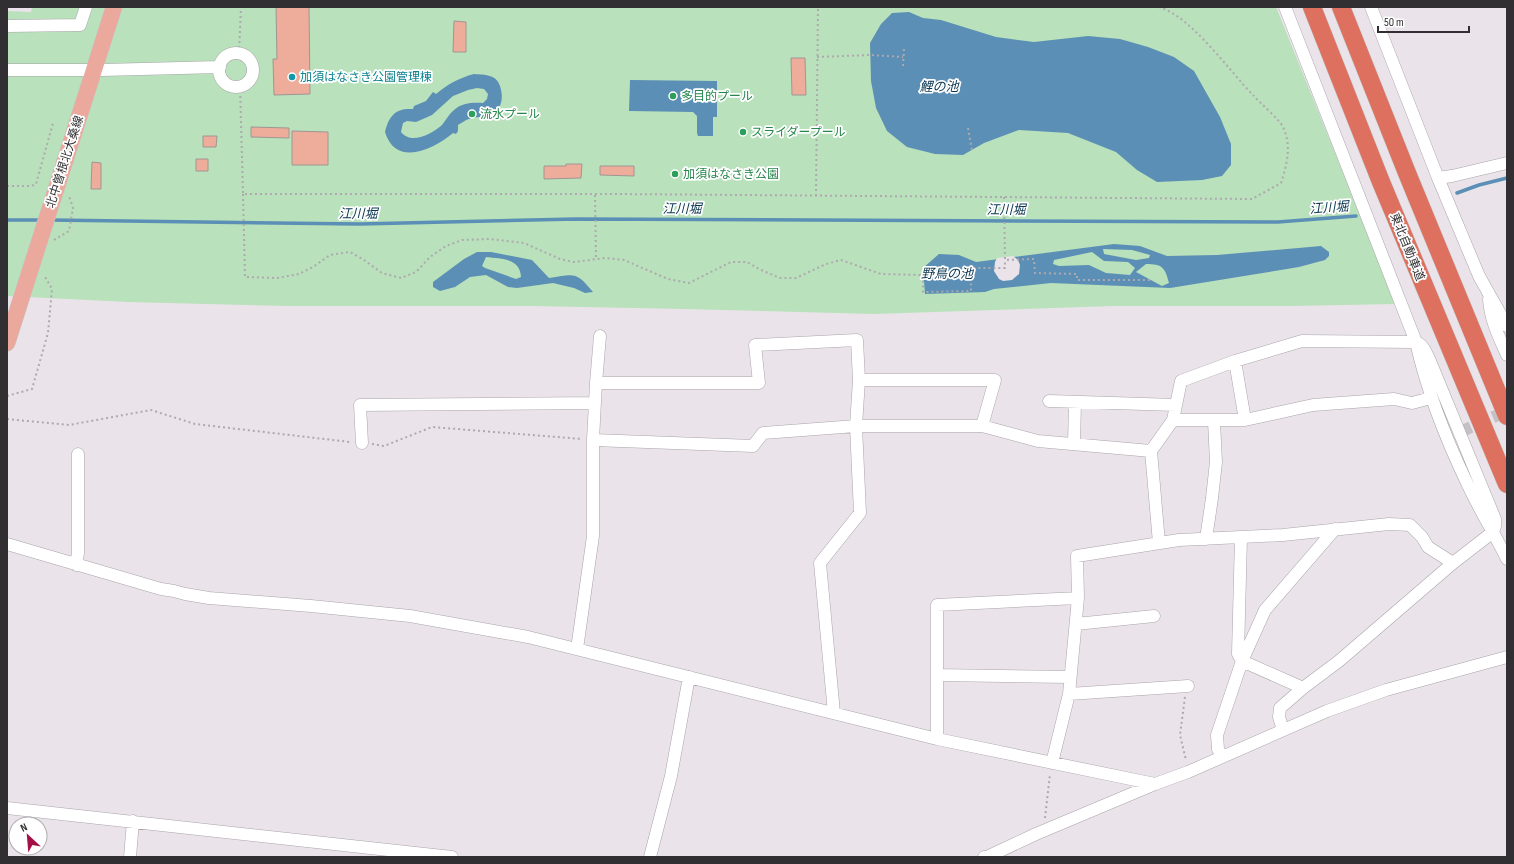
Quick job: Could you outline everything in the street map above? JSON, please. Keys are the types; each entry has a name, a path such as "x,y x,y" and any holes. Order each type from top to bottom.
{"highway":[{"name":"東北自動車道","path":"1312,7 1381,182 1507,484"},
{"path":"1341,7 1507,416"}],"main road":[{"name":"北中曽根北大桑線","path":"7,343 11,316 47,237 51,205 114,7"}],"street":[{"path":"7,26 80,25 86,7"},
{"path":"1285,7 1416,342 1431,398 1448,442 1467,484 1507,559"},
{"path":"1371,7 1438,178 1479,276 1507,326"},
{"path":"233,53 239,53 246,56 250,60 253,66 253,72 251,79 246,84 234,87 222,80 220,67 222,61 227,56 233,53"},
{"path":"7,70 95,70 220,67"},
{"path":"1438,178 1507,163"},
{"path":"1488,293 1489,310 1507,356"},
{"path":"577,650 593,536 593,440 600,336"},
{"path":"596,383 759,383 755,345 857,340 859,380 856,426 860,513 820,563 834,713"},
{"path":"1159,543 1151,451 1172,420 1181,381 1235,361 1302,341 1416,342 1424,348 1491,509 1496,526 1493,532 1453,563 1339,661 1303,688 1280,708 1279,717 1283,730"},
{"path":"1235,361 1245,420"},
{"path":"859,380 995,380 982,426"},
{"path":"1172,420 1245,420 1313,405 1394,399 1412,403 1431,398"},
{"path":"1049,401 1176,405"},
{"path":"1074,444 1075,402"},
{"path":"362,443 360,405 595,404"},
{"path":"1206,539 1216,462 1214,421"},
{"path":"593,440 753,446 763,433 856,426 982,426 1038,441 1151,451"},
{"path":"76,565 78,553 78,454"},
{"path":"1052,763 1069,694 1078,598 1077,556 1179,540 1283,535 1389,524 1410,525 1422,536 1428,547 1453,563"},
{"path":"1222,757 1218,749 1218,735 1240,658 1265,610 1335,529"},
{"path":"1240,658 1241,537"},
{"path":"7,544 76,565 184,594 209,598 410,616 528,637 937,739 1155,784"},
{"path":"937,739 937,605 1078,598"},
{"path":"1076,624 1154,616"},
{"path":"984,857 987,857 1044,830 1188,772 1327,711 1386,690 1507,657"},
{"path":"1240,658 1303,688"},
{"path":"937,675 1070,677"},
{"path":"650,857 671,776 689,677"},
{"path":"1069,694 1188,686"},
{"path":"7,808 452,857"},
{"path":"130,857 133,821"}],"path":[{"path":"239,53 242,7"},
{"path":"816,196 818,7"},
{"path":"243,194 595,194 1252,199 1280,183 1287,162 1289,144 1283,126 1194,30 1169,10 1159,7"},
{"path":"903,66 904,49"},
{"path":"818,57 870,55 903,58"},
{"path":"240,86 245,277 277,278 299,274 314,267 330,255 350,252 382,273 401,278 416,272 430,257 446,246 462,240 490,239 524,243 560,259 574,262 605,258 624,260 668,279 689,283 731,262 747,262 780,278 796,278 826,264 841,260 881,274 922,275 923,292 971,291 971,268 1005,268 1004,197"},
{"path":"7,186 31,186 36,184 53,123"},
{"path":"968,128 972,151"},
{"path":"595,194 596,259"},
{"path":"47,237 69,231 73,208 69,196"},
{"path":"1005,259 1034,260 1035,273 1077,274 1077,280 1151,280"},
{"path":"7,396 32,389 48,332 52,289 42,270"},
{"path":"7,419 69,425 151,410 195,424 384,446 432,427 593,440"},
{"path":"1188,686 1180,735 1188,772"},
{"path":"1044,830 1052,763"}],"green space":[{"name":"加須はなさき公園","path":"32,7 1276,7 1396,304 1291,306 1113,306 874,314 533,306 289,306 128,302 7,296 7,11 31,12"}],"water":[{"name":"鯉の池","path":"909,12 923,18 941,20 996,37 1034,42 1088,36 1120,39 1148,47 1174,57 1194,71 1220,117 1231,144 1231,165 1222,176 1202,180 1157,182 1137,170 1116,152 1068,133 1019,130 984,143 963,155 935,154 907,147 887,131 876,108 871,81 870,43 881,24 892,13"},
{"name":"流水プール","path":"474,74 493,77 498,82 502,100 496,111 487,116 466,120 458,125 458,131 456,134 453,133 436,145 426,149 416,152 406,152 398,150 390,143 385,132 391,117 394,114 402,110 413,109 414,106 426,101 433,92 436,94 463,77","holes":["477,88 484,89 488,94 487,99 483,103 460,106 451,113 442,125 433,132 416,138 410,138 401,132 403,123 407,121 416,122 432,115 453,96 468,90"]},
{"name":"多目的プール","path":"630,80 717,81 717,117 713,117 713,136 698,136 697,116 693,112 629,111"},
{"name":"野鳥の池","path":"1114,244 1140,246 1167,256 1217,255 1321,246 1329,252 1329,256 1325,260 1299,267 1170,288 1051,283 994,289 985,292 925,294 923,268 939,254 959,255 976,262","holes":["1103,249 1132,250 1150,255 1149,258 1136,260 1104,254","1092,252 1104,261 1128,262 1135,268 1130,275 1106,273 1089,265 1059,266 1053,264 1054,260","1146,264 1156,265 1164,270 1169,283 1162,286 1136,272"]},
{"path":"477,252 491,252 532,260 549,278 570,275 578,277 583,280 593,292 585,293 574,288 553,283 517,288 508,287 486,275 470,277 455,287 440,291 433,287 433,282 464,259","holes":["486,257 504,259 514,263 520,271 521,277 516,279 485,268 482,266"]}],"pier":[{"path":"1013,256 1018,260 1020,265 1019,274 1012,280 1003,281 999,279 994,271 997,258"}],"building":[{"path":"276,7 309,7 310,94 274,95 273,59 277,59"},
{"path":"454,21 466,22 466,52 453,52"},
{"path":"791,58 805,58 806,95 792,95"},
{"path":"251,127 289,128 289,138 251,137"},
{"path":"292,131 328,132 328,165 292,165"},
{"path":"203,136 217,136 216,147 203,147"},
{"path":"196,159 208,159 208,171 196,171"},
{"path":"92,162 101,163 101,189 91,189"},
{"path":"566,164 582,164 581,178 544,179 544,166 566,166"},
{"path":"600,166 634,166 634,176 600,175"}],"waterway":[{"name":"江川堀","path":"1457,193 1479,185 1507,178"},
{"name":"江川堀","path":"50,220 360,224 576,219 1278,222 1356,216"},
{"name":"江川堀","path":"7,220 42,220"}],"tunnel":[{"path":"1460,432 1507,411"}],"place":[{"name":"加須はなさき公園管理棟","path":"292,77"},
{"name":"多目的プール","path":"673,96"},
{"name":"流水プール","path":"472,114"},
{"name":"スライダープール","path":"743,132"},
{"name":"加須はなさき公園","path":"675,174"}]}
